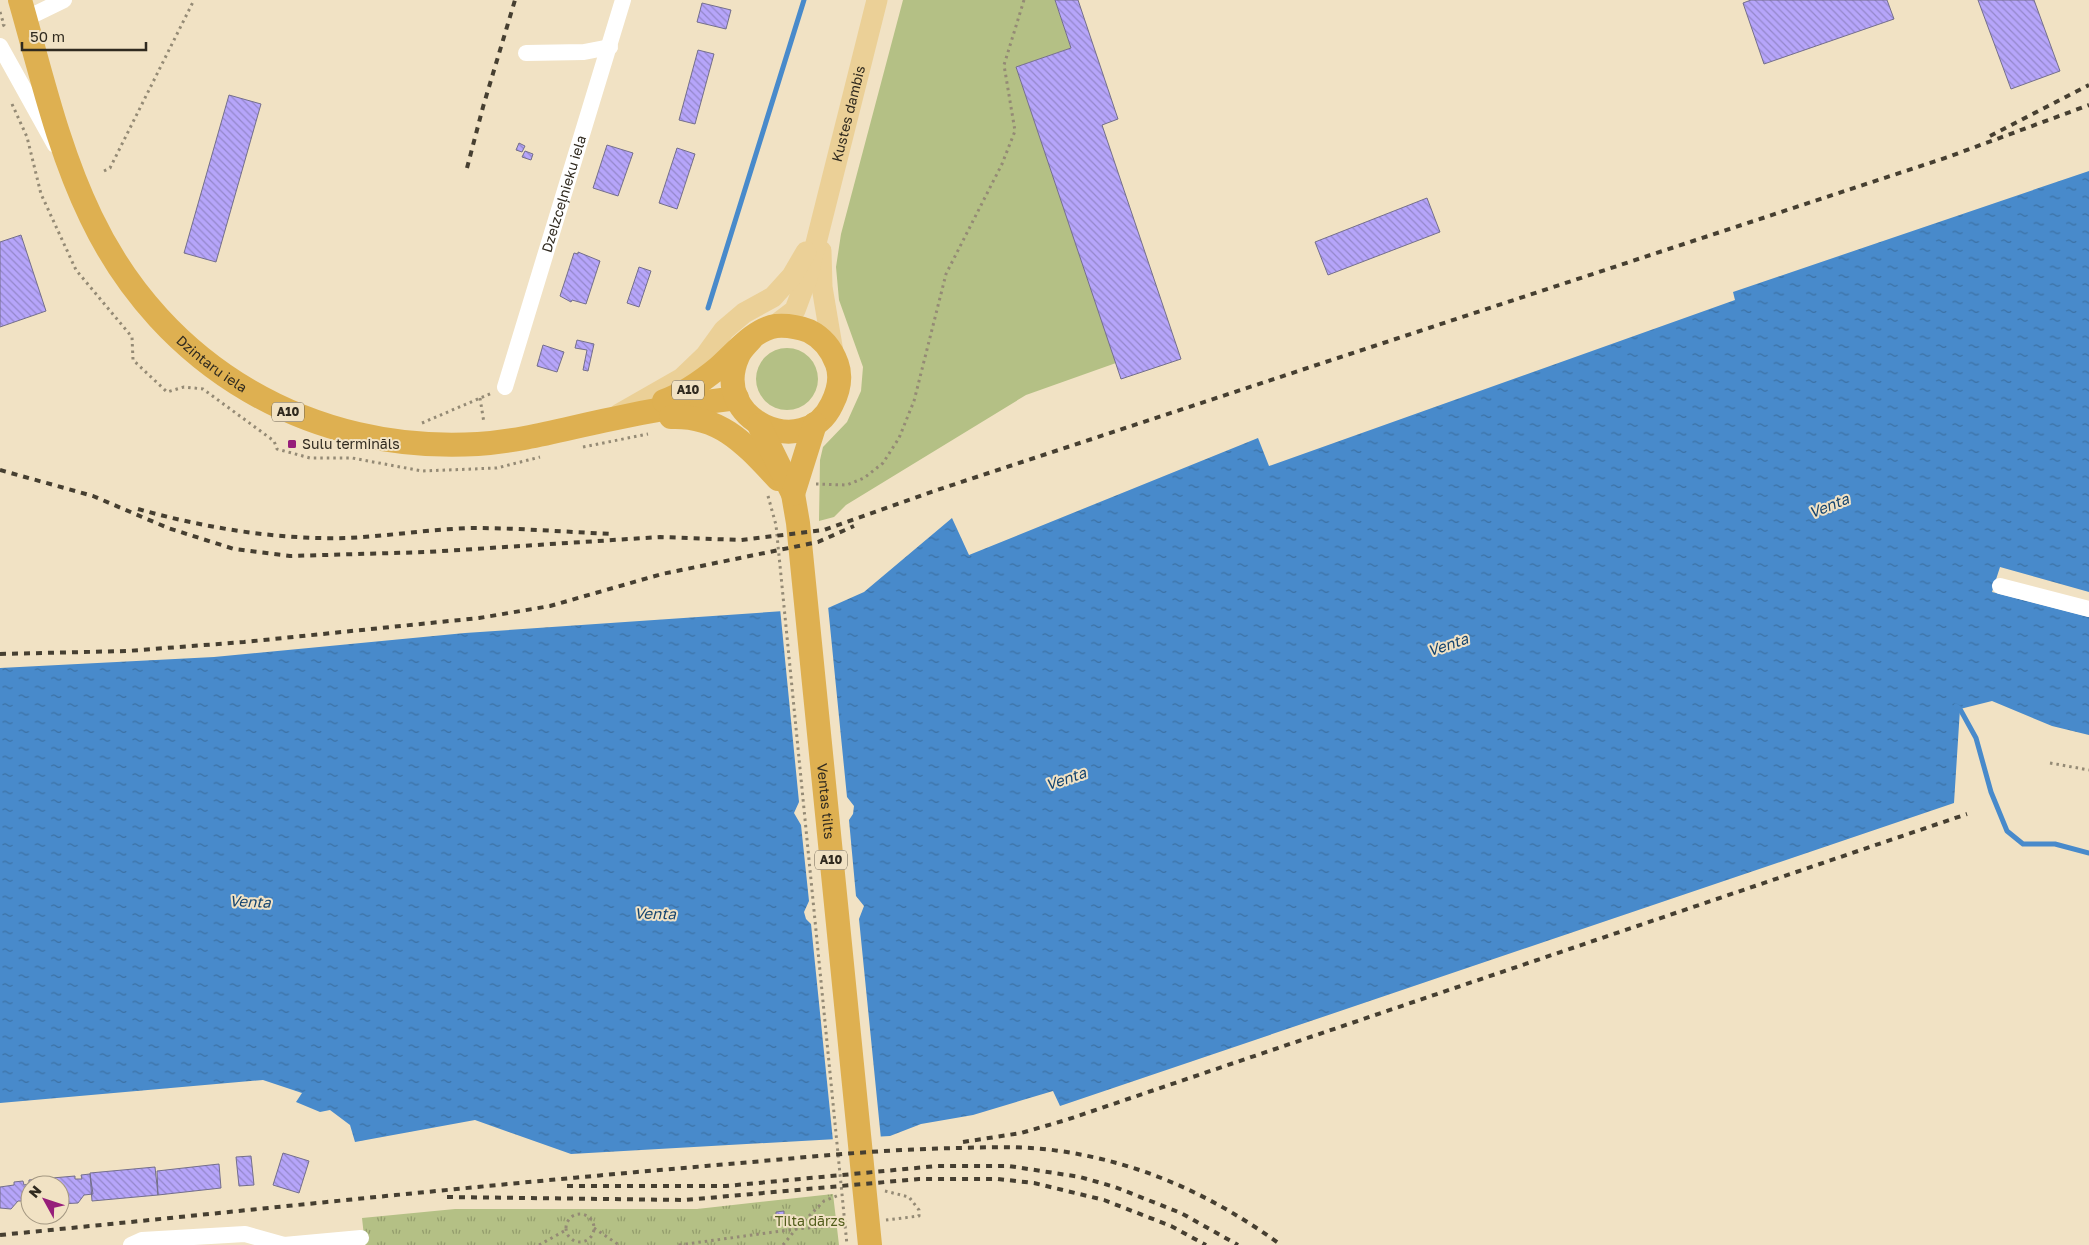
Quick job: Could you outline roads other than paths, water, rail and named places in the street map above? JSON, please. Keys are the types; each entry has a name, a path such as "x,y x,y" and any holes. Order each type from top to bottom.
{"highway":[{"name":"Dzintaru iela","path":"23,9 71,173 91,218 111,256 158,319 185,345 217,371 290,413 326,427 361,436 438,445 522,439 612,419"},
{"name":"A10","path":"612,419 684,393 711,374 752,338 774,326"},
{"path":"774,326 797,326 818,335 833,352"},
{"path":"737,398 733,377 738,355 752,338"},
{"name":"A10","path":"793,494 815,424 830,410 838,392 839,371 833,352"},
{"name":"A10","path":"612,419 703,402 737,398 746,413 759,425 793,494"},
{"path":"612,419 682,417 705,420 725,430 757,457 793,494"},
{"path":"759,425 777,431 797,431 815,424"},
{"name":"Ventas tilts","path":"793,494 787,524 870,1245"}],"main road":[{"name":"Kustes dambis","path":"821,228 877,0"},
{"path":"774,326 795,310 821,228"},
{"path":"821,228 822,287 833,352"},
{"path":"612,419 682,378 706,355 724,330 744,313 773,297 792,276 821,228"}],"street":[{"path":"23,9 64,0"},
{"name":"Dzelzceļnieku iela","path":"505,387 624,0"},
{"path":"0,46 25,95 71,173"},
{"path":"526,53 584,52 610,47"},
{"path":"2000,586 2089,609"},
{"path":"131,1245 142,1240 245,1234 284,1245 361,1238"}],"water":[{"name":"Venta","path":"2089,171 2089,592 2000,567 1992,592 2089,617 2089,735 2052,726 1992,701 1960,709 1954,803 1060,1106 1053,1091 973,1115 921,1124 890,1136 571,1154 475,1120 355,1142 350,1125 330,1110 320,1112 296,1102 302,1093 263,1080 0,1103 0,668 214,657 465,633 828,608 864,592 952,518 969,555 1258,438 1269,466 1735,300 1733,292"}],"waterway":[{"path":"708,308 804,0"},
{"path":"1956,706 1960,709 1976,738 1991,792 2007,831 2023,844 2055,844 2089,853"}],"railway":[{"path":"467,168 515,0"},
{"path":"1990,136 2089,85"},
{"path":"0,470 93,496 168,528 234,549 290,556 428,552 660,537 741,540 824,530 934,491 1948,157 2089,105"},
{"path":"138,509 215,527 295,537 348,538 473,528 613,534"},
{"path":"0,654 127,651 244,642 479,618 550,606 662,574 818,542 854,526"},
{"path":"963,1142 1021,1133 1066,1120 1967,814"},
{"path":"0,1235 529,1182 802,1157 897,1150 1011,1147 1048,1149 1090,1156 1148,1173 1176,1184 1230,1211 1281,1245"},
{"path":"567,1186 726,1186 937,1166 1009,1166 1080,1177 1115,1187 1181,1213 1238,1245"},
{"path":"447,1197 685,1200 919,1179 998,1179 1034,1183 1104,1200 1171,1226 1206,1245"}],"place":[{"name":"Sulu termināls","path":"292,444"}],"park label":[{"name":"Tilta dārzs","path":"810,1221"}]}
